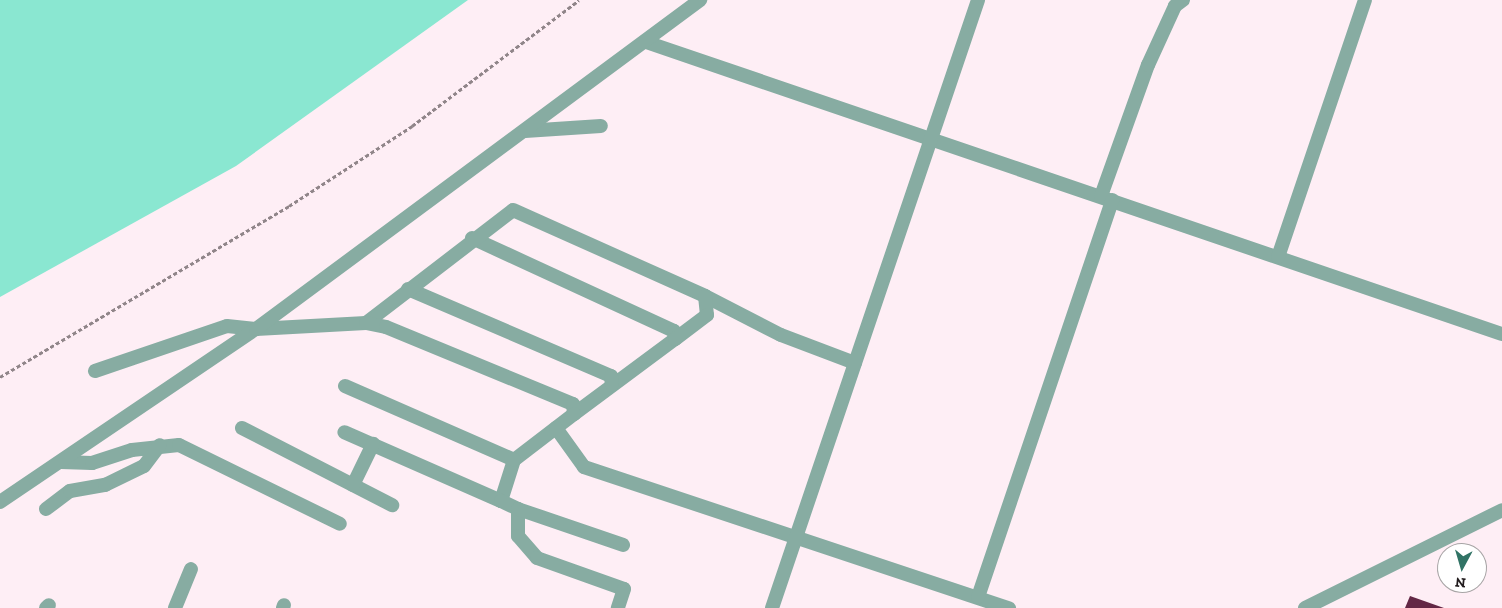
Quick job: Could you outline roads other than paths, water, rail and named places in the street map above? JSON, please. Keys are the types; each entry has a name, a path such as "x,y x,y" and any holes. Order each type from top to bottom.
{"street":[{"path":"0,502 256,329 646,42 700,0"},
{"path":"772,608 929,136 978,0"},
{"path":"978,598 1148,65 1175,6 1183,0"},
{"path":"1278,257 1365,0"},
{"path":"646,42 929,136 1502,334"},
{"path":"525,131 601,126"},
{"path":"366,323 472,238 513,210 705,296 781,335 854,363"},
{"path":"472,238 674,330 675,339"},
{"path":"408,290 611,376 612,385"},
{"path":"501,502 514,460 707,315 705,296"},
{"path":"95,371 227,326 256,329 366,323 386,327 572,404 574,414"},
{"path":"345,386 514,460"},
{"path":"242,428 392,505"},
{"path":"556,428 584,467 1009,608"},
{"path":"344,432 518,509 623,545"},
{"path":"61,462 92,463 160,445 179,444 340,524"},
{"path":"353,485 374,444"},
{"path":"46,510 70,491 105,485 144,466 160,445"},
{"path":"518,509 518,536 537,558 624,589 618,608"},
{"path":"1305,608 1502,510"},
{"path":"175,608 191,569"}]}
